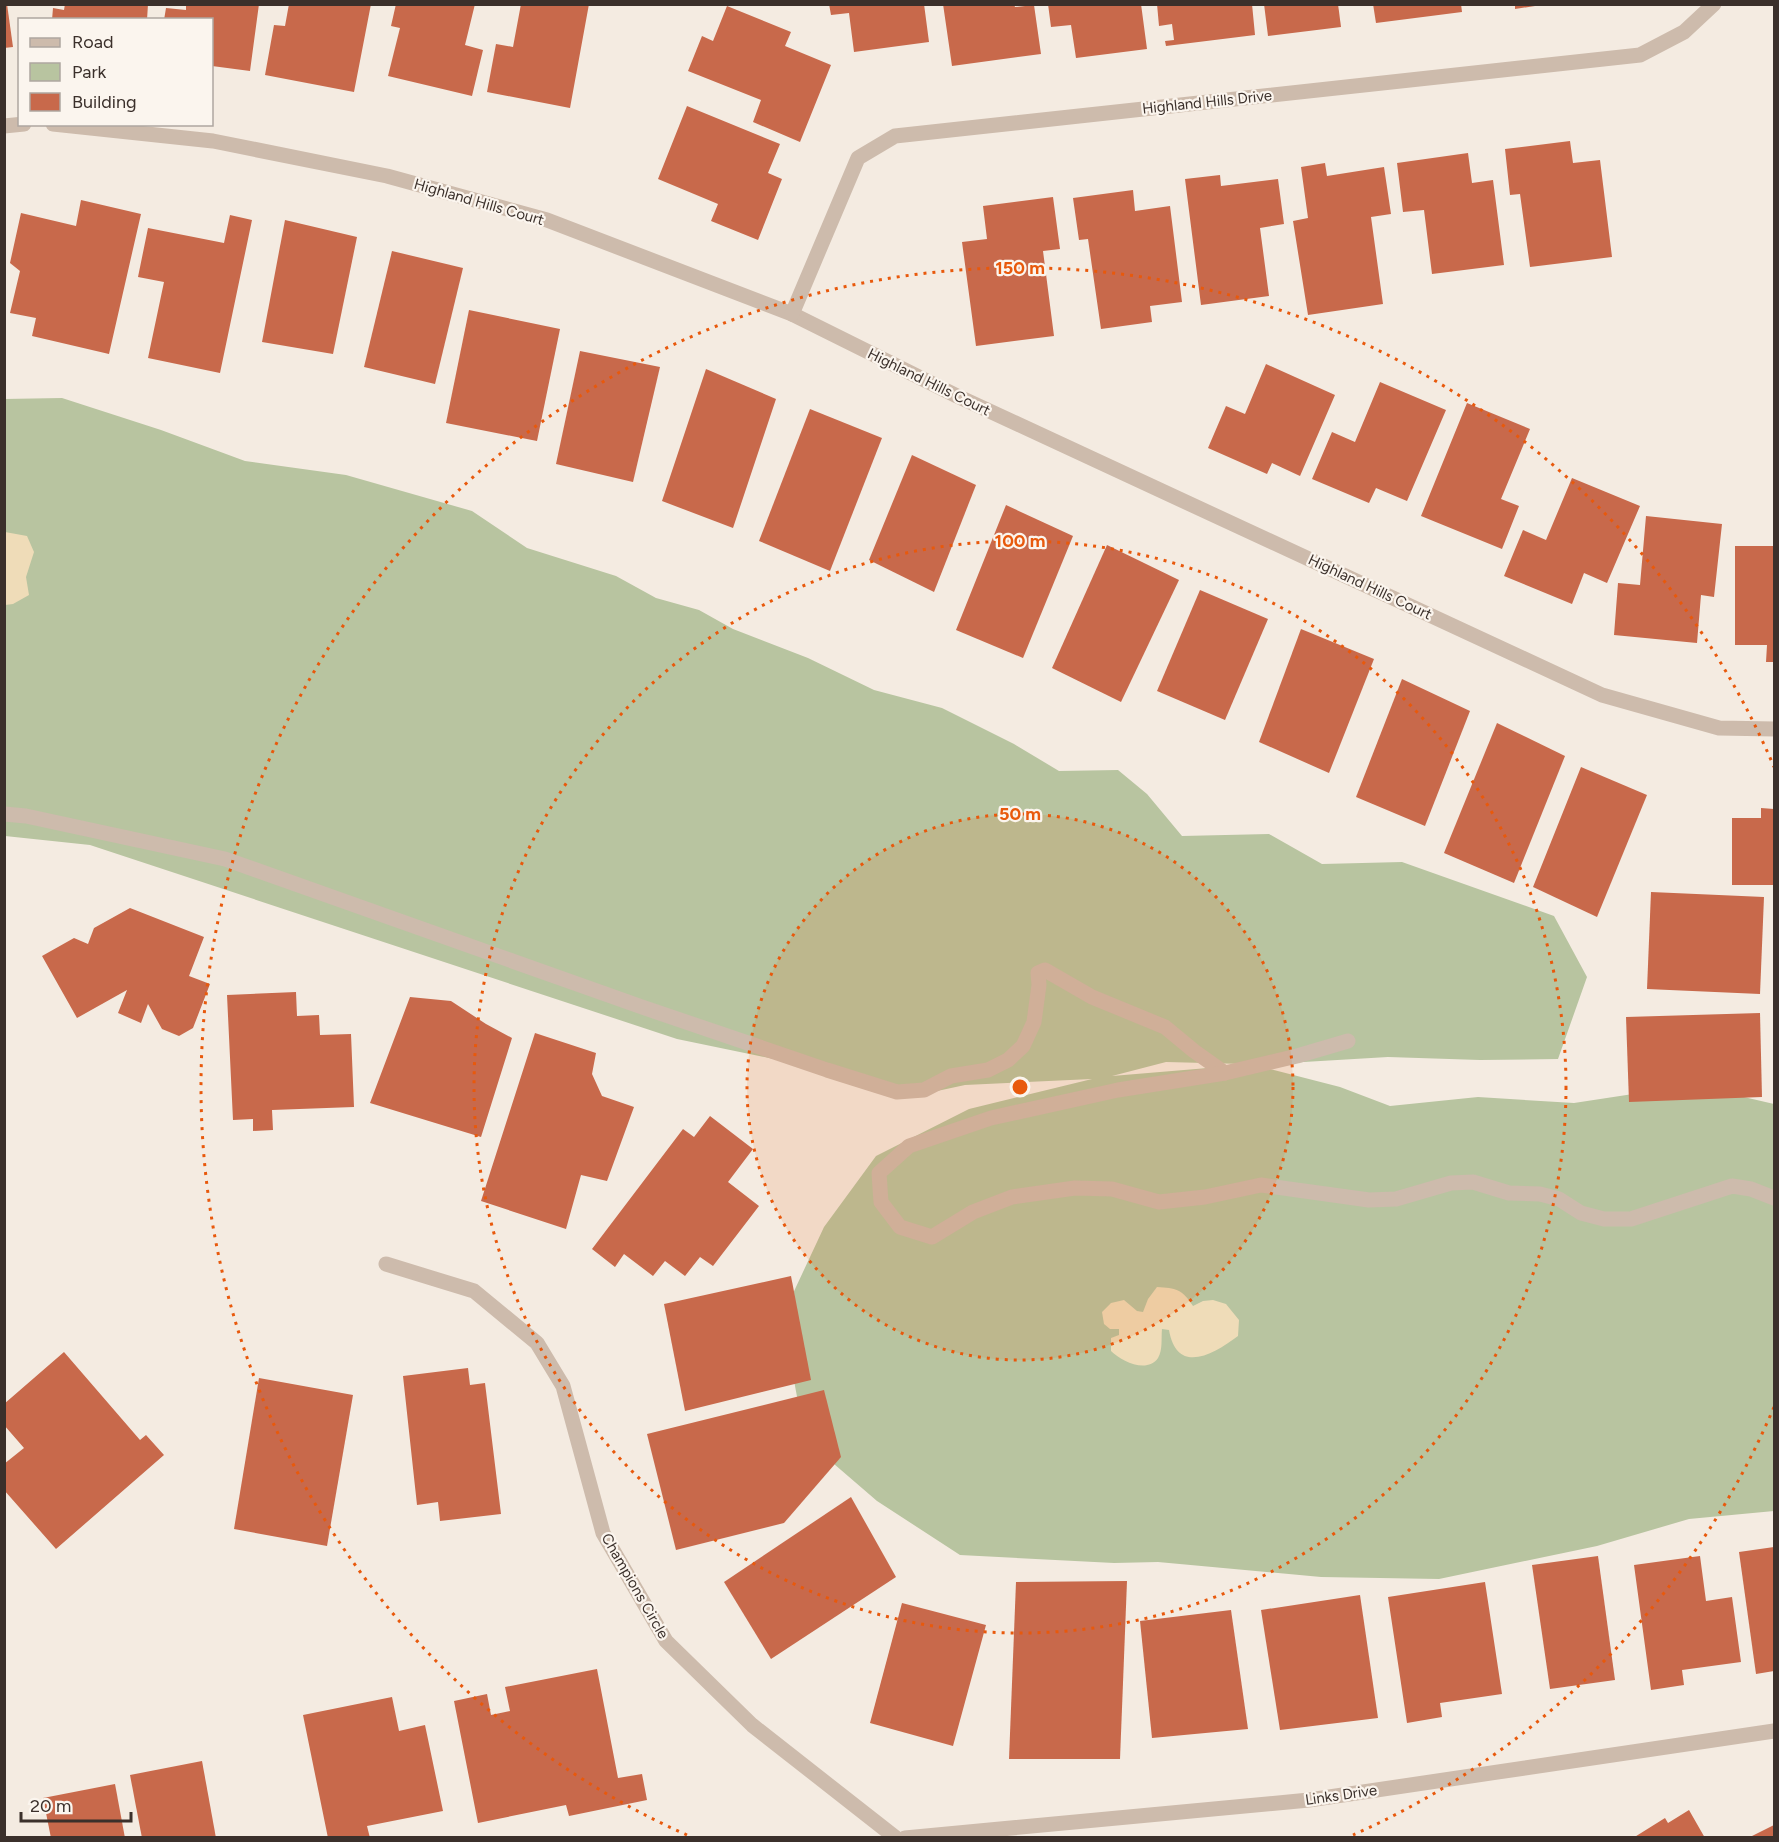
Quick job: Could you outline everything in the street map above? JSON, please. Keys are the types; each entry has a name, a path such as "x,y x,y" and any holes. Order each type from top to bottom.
{"street":[{"name":"Highland Hills Drive","path":"792,314 858,158 895,136 1640,55 1684,32 1714,4"},
{"name":"Highland Hills Court","path":"72,126 213,141 387,176 547,220 792,314 957,396 1602,695 1719,728 1774,729"},
{"path":"4,814 26,816 225,859 642,1007 897,1092 924,1090 951,1076 988,1070 1008,1060 1023,1046 1034,1022 1039,985 1038,973 1045,970 1092,997 1165,1027 1225,1073"},
{"path":"1348,1041 1225,1073 1118,1090 991,1118 909,1146 879,1173 881,1202 900,1227 932,1237 973,1212 1012,1197 1076,1188 1112,1188 1159,1202 1205,1197 1262,1185 1369,1200 1396,1199 1451,1183 1473,1182 1509,1193 1540,1194 1559,1199 1581,1213 1604,1220 1631,1219 1732,1186 1774,1197"},
{"name":"Champions Circle","path":"386,1264 474,1292 537,1343 563,1386 603,1533 666,1641 752,1725 896,1838"},
{"name":"Links Drive","path":"905,1838 1309,1800 1774,1731"}],"green space":[{"path":"62,398 161,430 245,461 346,475 472,511 527,548 616,576 656,598 699,610 733,629 808,658 874,690 942,708 1014,744 1059,771 1118,770 1147,794 1182,836 1269,834 1322,864 1402,862 1554,916 1587,977 1558,1059 1480,1060 1388,1057 1255,1065 1340,1087 1390,1106 1478,1097 1574,1103 1692,1085 1774,1104 1774,1511 1689,1519 1597,1546 1439,1579 1321,1577 1158,1562 1114,1563 960,1555 877,1501 805,1439 782,1317 824,1227 876,1156 969,1109 1092,1079 965,1085 914,1096 827,1070 677,1039 90,845 5,836 4,399","holes":["1166,1062 1244,1065 1112,1076"]}],"sand":[{"path":"5,532 27,536 34,552 26,577 29,595 13,604 5,605"},
{"path":"1157,1287 1178,1290 1193,1306 1203,1301 1213,1300 1226,1304 1239,1320 1238,1336 1208,1354 1188,1357 1180,1353 1173,1344 1169,1330 1162,1329 1161,1351 1153,1363 1141,1365 1121,1359 1111,1351 1111,1338 1119,1335 1119,1329 1110,1329 1104,1324 1102,1312 1111,1303 1124,1300 1137,1311 1143,1312 1148,1299"}],"building":[{"path":"4,4 7,4 13,47 4,48"},
{"path":"65,4 148,4 147,18 52,18 53,8 64,10"},
{"path":"186,4 259,4 250,71 213,66 213,18 164,18 166,8 186,10"},
{"path":"289,4 371,4 354,92 265,75 274,25 285,26"},
{"path":"396,4 475,4 465,45 483,50 472,96 388,76 400,28 391,26"},
{"path":"521,4 589,4 570,108 487,92 496,44 513,47"},
{"path":"829,4 924,4 929,42 854,52 849,13 831,15"},
{"path":"943,4 1014,4 1015,7 1034,5 1041,54 952,66"},
{"path":"1048,4 1141,4 1147,49 1076,58 1071,25 1051,27"},
{"path":"1157,4 1252,4 1255,35 1166,46 1165,41 1174,40 1172,24 1159,26"},
{"path":"1264,4 1338,4 1341,27 1268,36"},
{"path":"1373,4 1461,4 1462,12 1376,23"},
{"path":"1515,4 1535,4 1535,6 1515,9"},
{"path":"727,6 791,32 785,46 831,65 800,142 753,122 761,100 688,71 702,36 713,41"},
{"path":"687,106 780,144 768,173 782,179 758,240 711,221 718,204 658,179"},
{"path":"1570,141 1573,163 1600,160 1612,257 1530,267 1520,194 1510,195 1505,149"},
{"path":"1468,153 1472,183 1493,180 1504,265 1432,274 1424,210 1403,212 1397,163"},
{"path":"1325,163 1327,176 1384,167 1391,214 1371,217 1383,304 1308,315 1293,221 1308,218 1301,167"},
{"path":"1220,175 1221,186 1278,179 1284,224 1260,228 1269,296 1201,305 1185,179"},
{"path":"1133,190 1135,211 1170,206 1182,302 1150,306 1152,322 1101,329 1088,239 1079,240 1073,198"},
{"path":"1053,197 1060,249 1043,251 1054,336 976,346 962,242 987,239 983,206"},
{"path":"81,200 141,214 109,354 32,336 36,318 10,313 20,271 10,263 21,213 76,226"},
{"path":"230,215 252,220 220,373 148,358 164,282 138,277 148,228 224,243"},
{"path":"285,220 357,237 333,354 262,342"},
{"path":"392,251 463,268 435,384 364,367"},
{"path":"469,310 560,329 537,441 446,423"},
{"path":"580,351 660,367 633,482 556,464"},
{"path":"1266,364 1335,395 1300,476 1272,463 1267,474 1208,448 1226,406 1245,414"},
{"path":"706,369 776,399 733,528 662,501"},
{"path":"1380,382 1446,410 1407,501 1376,488 1369,503 1312,479 1332,432 1355,442"},
{"path":"1467,403 1530,429 1501,499 1519,506 1502,549 1421,516"},
{"path":"810,409 882,438 830,571 759,541"},
{"path":"912,455 976,485 934,592 869,560"},
{"path":"1572,478 1640,506 1607,583 1584,573 1572,604 1504,576 1523,530 1546,540"},
{"path":"1006,505 1073,536 1023,658 956,630"},
{"path":"1646,516 1722,524 1714,597 1701,595 1697,643 1614,635 1618,583 1640,585"},
{"path":"1107,545 1179,580 1121,702 1052,668"},
{"path":"1735,546 1774,546 1774,662 1766,662 1767,645 1735,645"},
{"path":"1200,590 1268,619 1225,720 1157,691"},
{"path":"1301,629 1374,659 1329,773 1259,742"},
{"path":"1402,679 1470,711 1425,826 1356,797"},
{"path":"1497,723 1565,756 1514,883 1444,853"},
{"path":"1581,767 1647,795 1597,917 1533,887"},
{"path":"1761,808 1774,809 1774,885 1732,885 1732,818 1761,818"},
{"path":"1651,892 1764,897 1760,994 1647,989"},
{"path":"130,908 204,937 189,976 210,984 193,1028 179,1036 162,1029 148,1004 141,1023 118,1013 127,990 77,1018 42,956 74,938 88,944 94,928"},
{"path":"296,992 297,1016 319,1015 320,1035 351,1034 354,1107 272,1110 273,1130 253,1131 253,1119 233,1120 227,995"},
{"path":"410,997 451,1001 512,1038 481,1137 370,1103"},
{"path":"1760,1013 1762,1097 1629,1102 1626,1017"},
{"path":"535,1033 596,1053 592,1074 602,1096 634,1107 607,1181 581,1175 566,1229 481,1201"},
{"path":"710,1116 753,1149 728,1182 759,1206 713,1266 700,1257 685,1276 665,1261 653,1276 624,1254 615,1267 592,1249 683,1129 694,1137"},
{"path":"791,1276 811,1380 685,1411 664,1304"},
{"path":"64,1352 140,1440 146,1435 164,1455 56,1549 4,1490 4,1464 24,1448 4,1425 4,1404"},
{"path":"468,1368 470,1385 485,1383 501,1514 440,1521 438,1502 417,1505 403,1376"},
{"path":"259,1378 353,1395 327,1546 234,1529"},
{"path":"824,1390 841,1457 784,1523 676,1550 647,1434"},
{"path":"851,1497 896,1577 771,1659 724,1582"},
{"path":"1774,1547 1774,1671 1756,1674 1739,1552"},
{"path":"1598,1556 1615,1680 1550,1689 1532,1565"},
{"path":"1700,1556 1706,1601 1732,1597 1741,1662 1682,1670 1684,1685 1651,1690 1634,1565"},
{"path":"1127,1581 1120,1759 1009,1759 1016,1582"},
{"path":"1485,1582 1502,1694 1440,1703 1442,1717 1407,1723 1388,1597"},
{"path":"1360,1595 1378,1718 1280,1730 1261,1610"},
{"path":"902,1603 986,1625 953,1746 870,1723"},
{"path":"1231,1610 1248,1729 1152,1738 1140,1621"},
{"path":"597,1669 618,1778 642,1774 647,1800 569,1816 566,1805 478,1823 454,1701 487,1694 491,1715 510,1711 505,1687"},
{"path":"392,1697 399,1731 425,1725 443,1811 367,1826 370,1838 328,1838 303,1715"},
{"path":"202,1761 216,1838 142,1838 130,1775"},
{"path":"115,1784 125,1838 51,1838 43,1798"},
{"path":"1689,1810 1705,1838 1633,1838 1665,1818 1668,1823"},
{"path":"1774,1825 1774,1838 1748,1838"}]}
